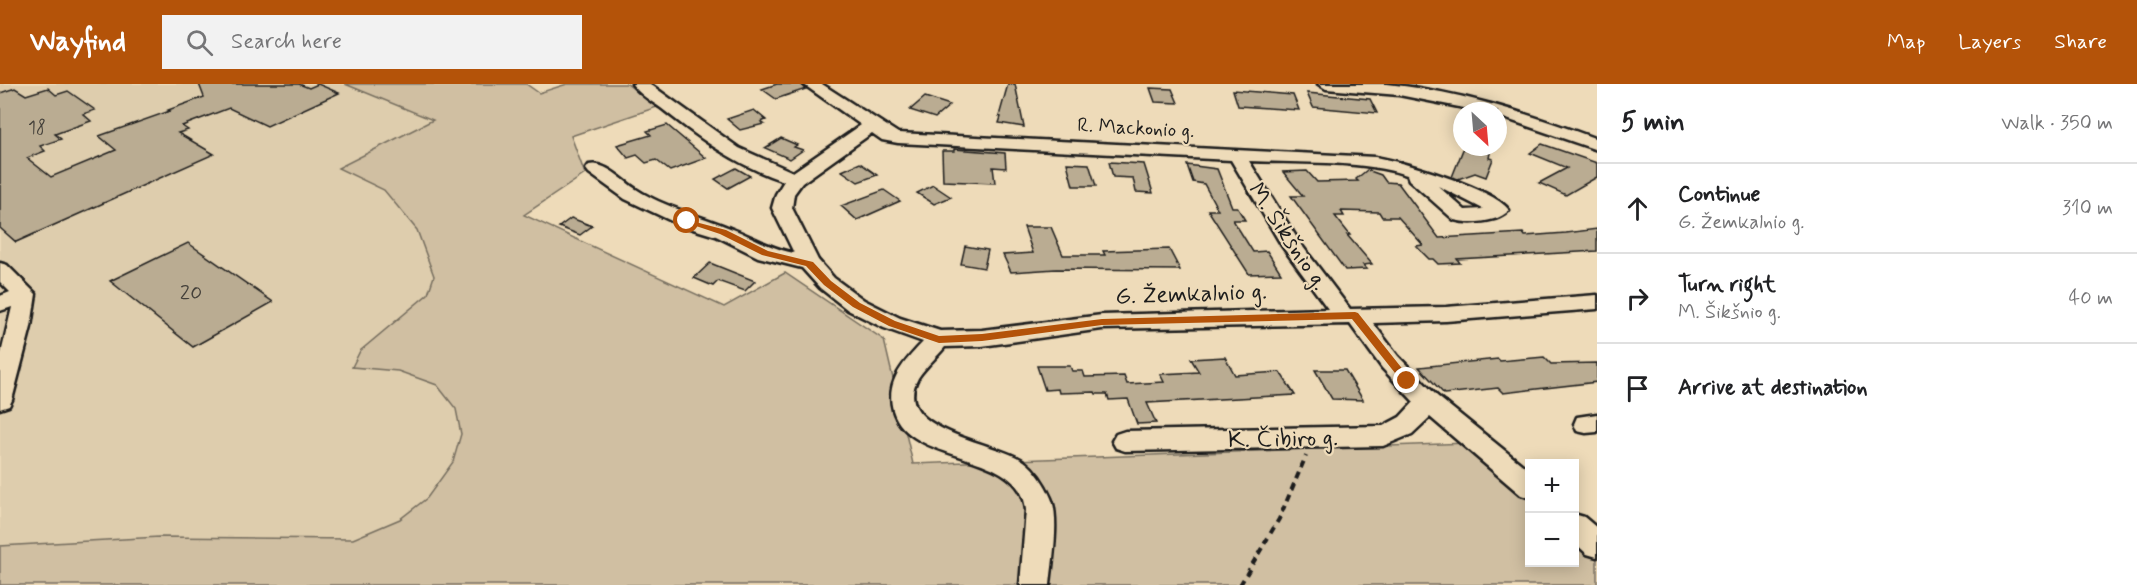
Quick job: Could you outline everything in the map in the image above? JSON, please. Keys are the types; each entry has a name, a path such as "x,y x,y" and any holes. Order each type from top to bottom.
{"street":[{"path":"640,84 734,154 769,172 795,179 873,125"},
{"name":"R. Mackonio g.","path":"811,84 888,136 898,138 1345,159 1400,165 1436,177 1499,210 1488,214 1461,216 1400,165"},
{"path":"1326,84 1394,87 1501,112 1597,145"},
{"name":"M. Šikšnio g.","path":"1236,154 1292,246 1349,316 1428,402 1525,483"},
{"path":"595,169 632,195 687,221 723,232 765,253 809,264"},
{"name":"G. Žemkalnio g.","path":"795,179 785,194 782,208 809,264 827,283 856,305 892,323 939,339 982,338 1102,322 1446,314 1597,302"},
{"path":"0,270 25,294"},
{"path":"0,304 25,294"},
{"path":"0,399 20,327 25,294"},
{"path":"939,339 907,376 903,390 904,408 910,421 927,435 988,453 1011,466 1027,480 1039,502 1035,585"},
{"name":"K. Čibiro g.","path":"1125,441 1383,436 1397,433 1409,426 1428,402"},
{"path":"1579,529 1597,545"}],"path":[{"path":"1240,585 1279,519 1314,437"}],"shaded area":[{"path":"0,84 345,84 434,120 339,167 384,190 417,230 435,276 428,294 360,351 353,367 398,371 437,385 456,409 461,434 453,461 428,498 400,519 353,539 159,537 0,546"},
{"path":"345,84 526,84 539,93 567,84 627,84 657,107 571,136 585,174 524,215 724,307 785,273 884,340 913,464 1468,443 1525,494 1525,567 1579,567 1579,542 1597,558 1597,585 0,585 0,546 159,537 353,539 400,519 427,498 453,462 461,434 456,409 437,385 398,371 352,367 360,351 428,294 434,276 417,230 384,190 338,168 433,120"}],"building":[{"path":"199,84 299,84 309,88 318,84 339,93 267,126 229,108 182,126 188,130 178,133 214,154 16,242 0,228 0,93 15,88 26,95 48,88 56,95 68,91 95,110 83,114 91,121 55,134 61,139 40,146 45,151 27,158 51,177 116,150 99,136 204,97"},
{"path":"777,84 801,84 806,89 776,99 762,89"},
{"path":"1008,84 1015,84 1024,127 999,123"},
{"path":"1150,88 1172,89 1178,103 1155,102"},
{"path":"1233,90 1293,95 1299,110 1238,106"},
{"path":"1307,93 1370,99 1377,113 1313,107"},
{"path":"925,97 950,105 935,118 910,110"},
{"path":"754,110 766,120 761,122 764,124 740,130 727,119"},
{"path":"667,125 706,158 670,171 656,160 646,163 637,155 628,158 617,145 651,135 647,131"},
{"path":"781,138 803,150 790,159 765,148"},
{"path":"1542,144 1597,163 1597,177 1566,195 1539,183 1567,168 1530,153"},
{"path":"954,149 1005,153 1006,168 993,167 995,183 943,181 942,151 954,151"},
{"path":"1460,156 1489,156 1493,159 1486,177 1475,173 1458,179 1452,177"},
{"path":"1109,162 1144,164 1153,193 1136,192 1133,178 1113,177"},
{"path":"860,163 877,175 858,182 842,171"},
{"path":"1067,163 1089,164 1096,186 1073,186"},
{"path":"1187,165 1217,169 1232,207 1237,207 1245,220 1233,220 1253,252 1267,251 1281,273 1249,274 1208,210 1218,210 1204,184 1193,182"},
{"path":"736,168 750,176 728,188 715,179"},
{"path":"1367,170 1381,175 1386,182 1398,183 1439,238 1523,233 1525,236 1597,229 1597,251 1457,259 1460,263 1438,264 1433,259 1429,259 1416,246 1423,245 1398,217 1382,217 1379,212 1341,211 1344,216 1335,216 1350,235 1347,235 1372,264 1363,265 1367,269 1345,270 1291,196 1303,196 1283,172 1307,171 1317,182 1358,181 1356,179"},
{"path":"933,185 951,197 934,204 917,193"},
{"path":"884,190 900,201 857,220 841,206"},
{"path":"571,218 592,226 580,235 559,227"},
{"path":"1024,227 1051,227 1063,255 1105,255 1103,251 1169,249 1180,270 1056,269 1011,272 1003,255 1033,253"},
{"path":"188,243 273,302 193,347 110,281"},
{"path":"965,246 988,250 984,268 961,264"},
{"path":"710,263 755,281 745,291 718,281 713,286 694,278"},
{"path":"1225,357 1235,375 1280,372 1295,395 1147,403 1156,423 1137,424 1128,399 1109,400 1107,394 1096,394 1095,392 1059,393 1058,389 1045,390 1037,366 1070,366 1072,371 1083,371 1085,377 1124,376 1127,384 1164,382 1160,374 1199,372 1191,359"},
{"path":"1544,357 1551,364 1597,363 1597,382 1503,393 1498,388 1444,394 1419,367 1498,359 1500,361"},
{"path":"1315,370 1345,370 1363,400 1332,399"}],"route":[{"path":"687,221 723,232 765,253 809,264 827,283 856,305 892,323 939,339 982,338 1102,322 1355,315 1407,381"}]}
